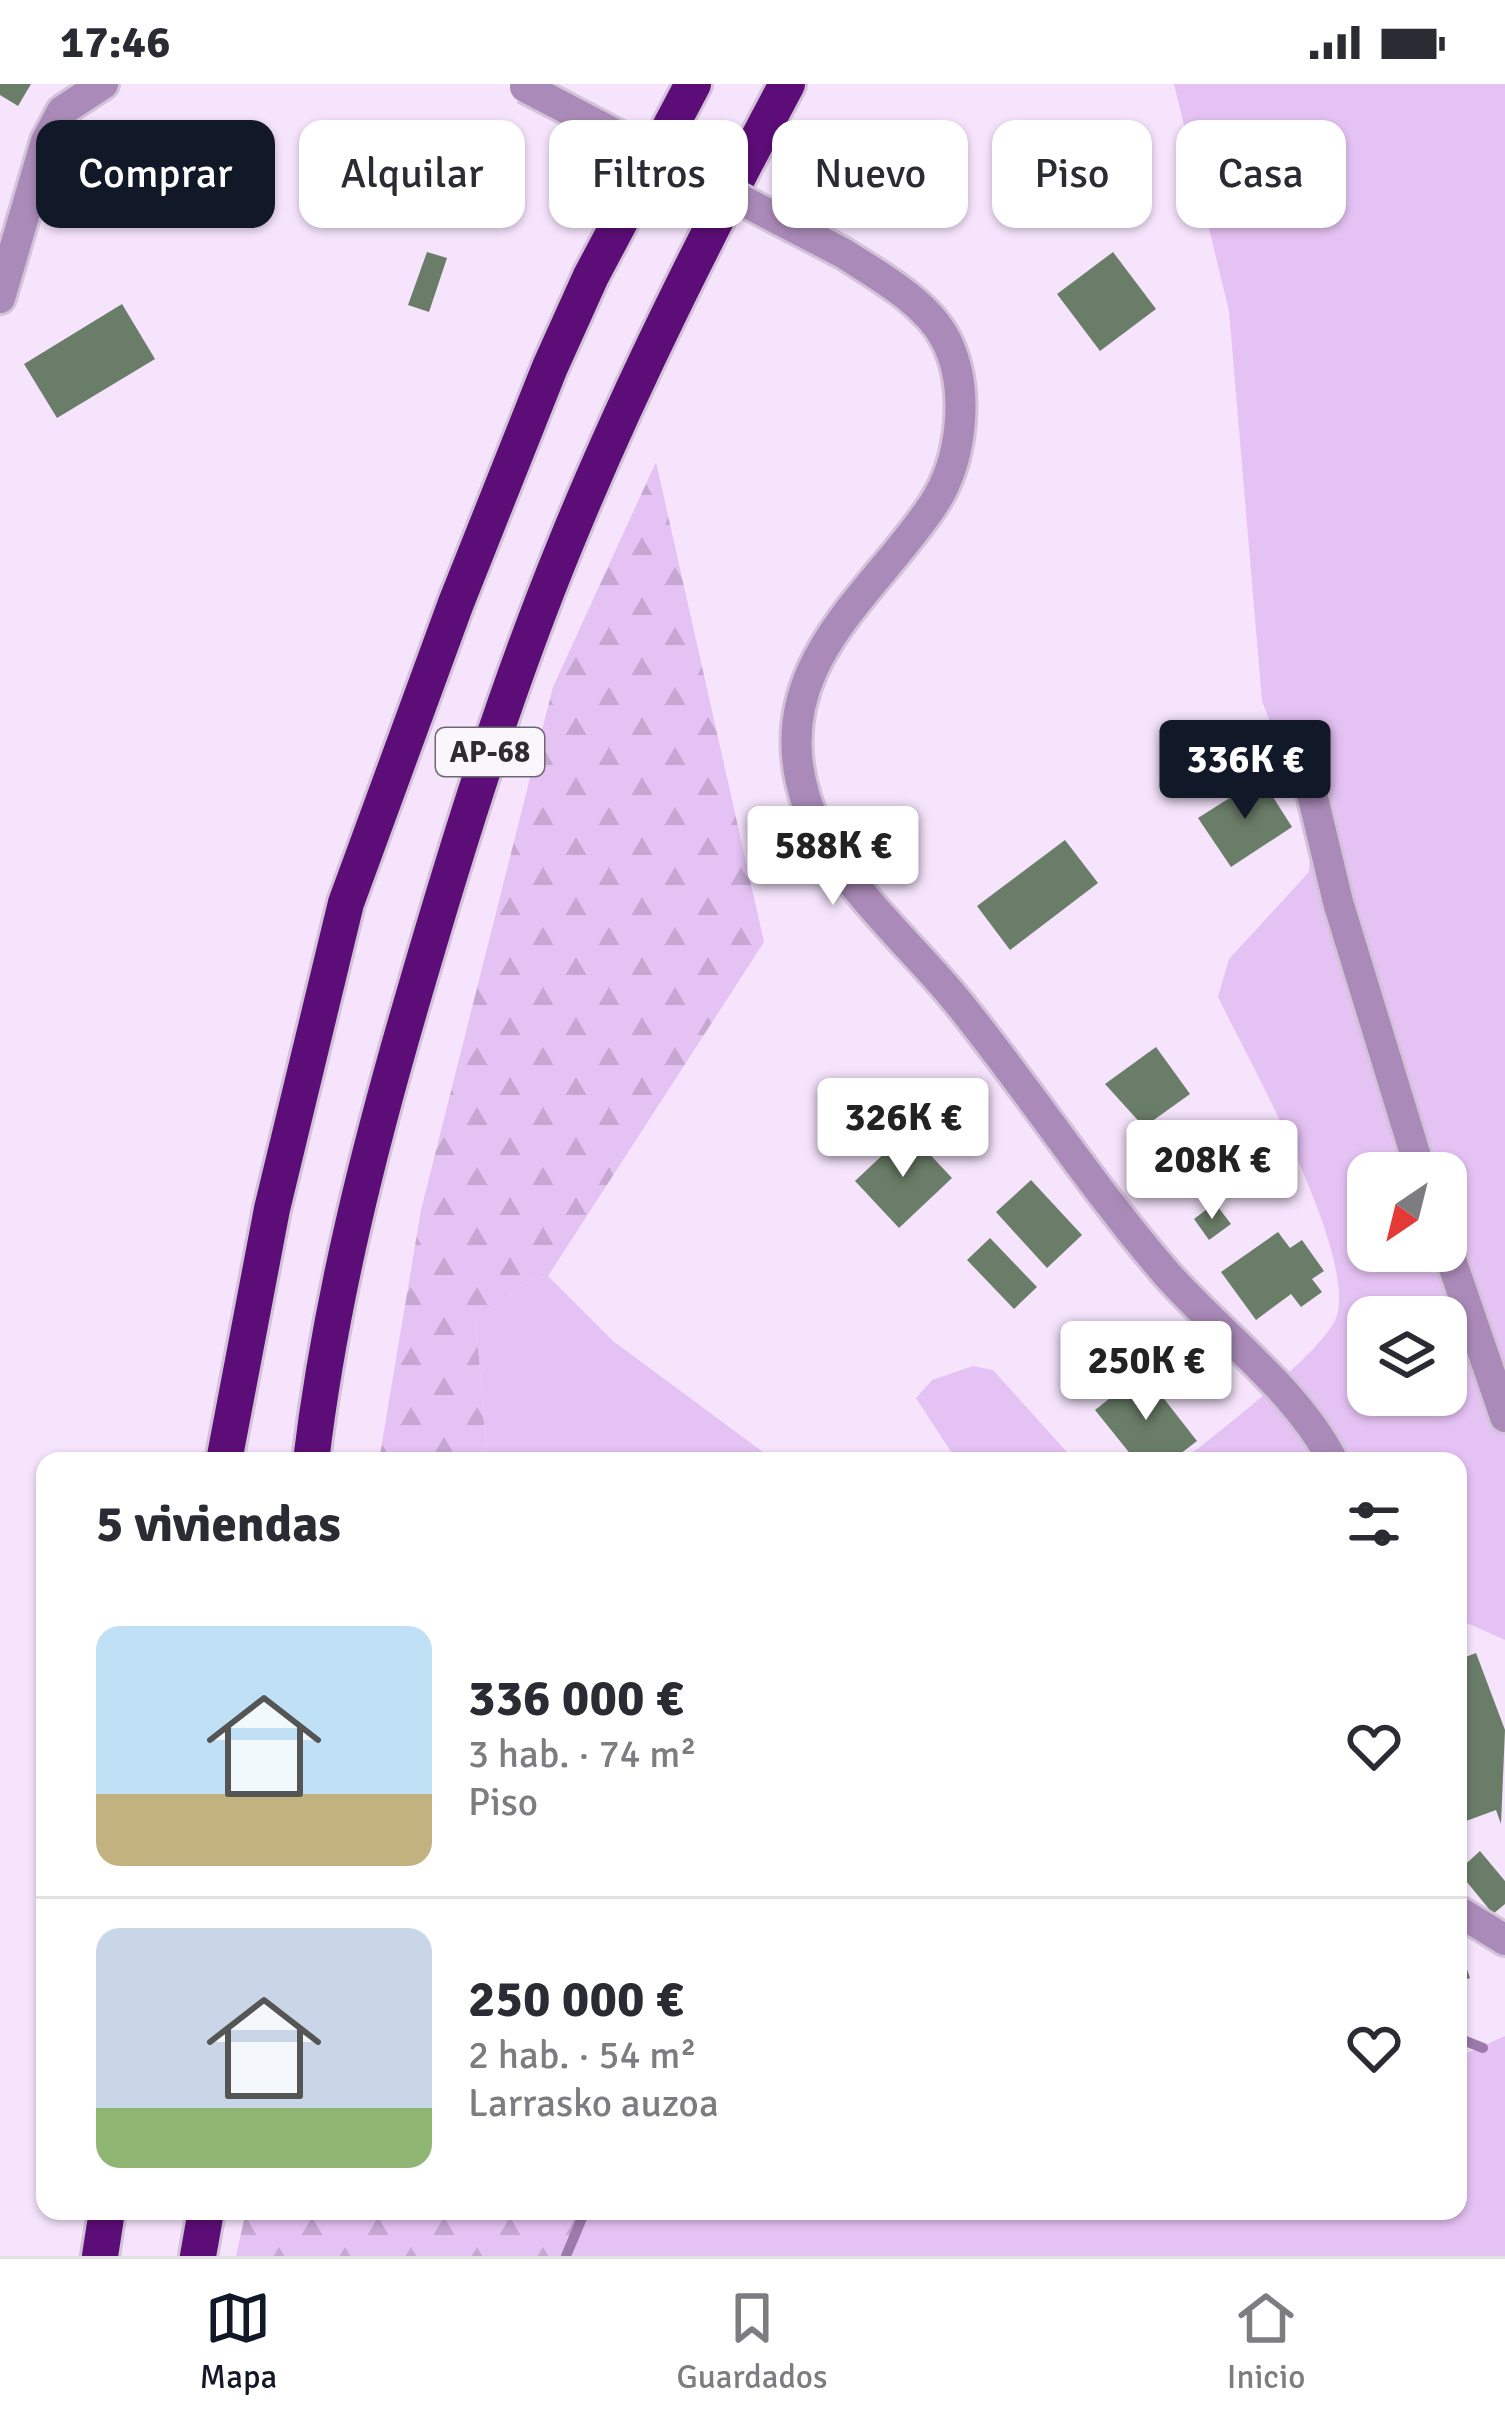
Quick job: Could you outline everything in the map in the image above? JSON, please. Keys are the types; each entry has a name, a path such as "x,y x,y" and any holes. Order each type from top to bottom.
{"highway":[{"name":"AP-68","path":"226,1452 272,1209 346,903 456,603 550,367 591,275 692,84"},
{"name":"AP-68","path":"312,1452 364,1177 477,789 557,565 622,414 787,84"},
{"path":"100,2256 106,2220"},
{"path":"198,2256 204,2220"}],"street":[{"path":"0,298 46,141 62,111 103,84"},
{"path":"521,86 843,253 901,291 945,338 959,385 959,439 935,503 827,638 805,686 798,746 805,796 833,857 960,1004 1166,1272 1261,1370 1328,1452"},
{"path":"1310,781 1338,902 1415,1152"},
{"path":"1455,1272 1505,1417"},
{"path":"1467,1917 1505,1940"}],"green space":[{"path":"1174,84 1505,84 1505,1640 1467,1623 1467,1452 1193,1452 1311,1351 1336,1318 1339,1289 1317,1206 1218,997 1229,959 1309,872 1312,831 1262,701 1229,311 1209,228 1346,228 1346,120 1183,120"},
{"path":"656,462 764,942 548,1276 526,1282 476,1320 486,1452 381,1452 421,1210 553,687"},
{"path":"548,1276 613,1341 763,1452 486,1452 476,1320 526,1282"},
{"path":"973,1366 993,1370 1067,1452 951,1452 916,1398 932,1380"},
{"path":"1505,2036 1505,2256 573,2256 580,2224 586,2220 1467,2220 1467,2053"},
{"path":"244,2220 586,2220 580,2224 573,2256 236,2256"}],"building":[{"path":"0,84 31,84 18,106 0,95"},
{"path":"427,252 447,258 429,312 408,305"},
{"path":"1113,252 1156,309 1100,351 1057,294"},
{"path":"122,304 155,359 57,418 24,364"},
{"path":"1261,778 1292,827 1231,867 1198,818"},
{"path":"1065,840 1098,883 1010,950 977,906"},
{"path":"1156,1047 1190,1094 1144,1127 1105,1084"},
{"path":"908,1131 952,1178 899,1228 855,1181"},
{"path":"1031,1180 1082,1235 1047,1268 996,1212"},
{"path":"1215,1203 1231,1224 1209,1240 1194,1219"},
{"path":"1278,1232 1290,1248 1302,1240 1324,1271 1312,1279 1322,1292 1301,1307 1291,1294 1256,1320 1221,1272"},
{"path":"990,1238 1037,1287 1014,1309 967,1260"},
{"path":"1143,1372 1197,1441 1183,1452 1129,1452 1095,1410"},
{"path":"1476,1653 1505,1730 1501,1824 1496,1810 1467,1821 1467,1656"},
{"path":"1480,1851 1505,1881 1505,1904 1493,1914 1467,1882 1467,1863"}],"waterway":[{"path":"1467,2042 1483,2048"},
{"path":"566,2256 581,2220"}]}
